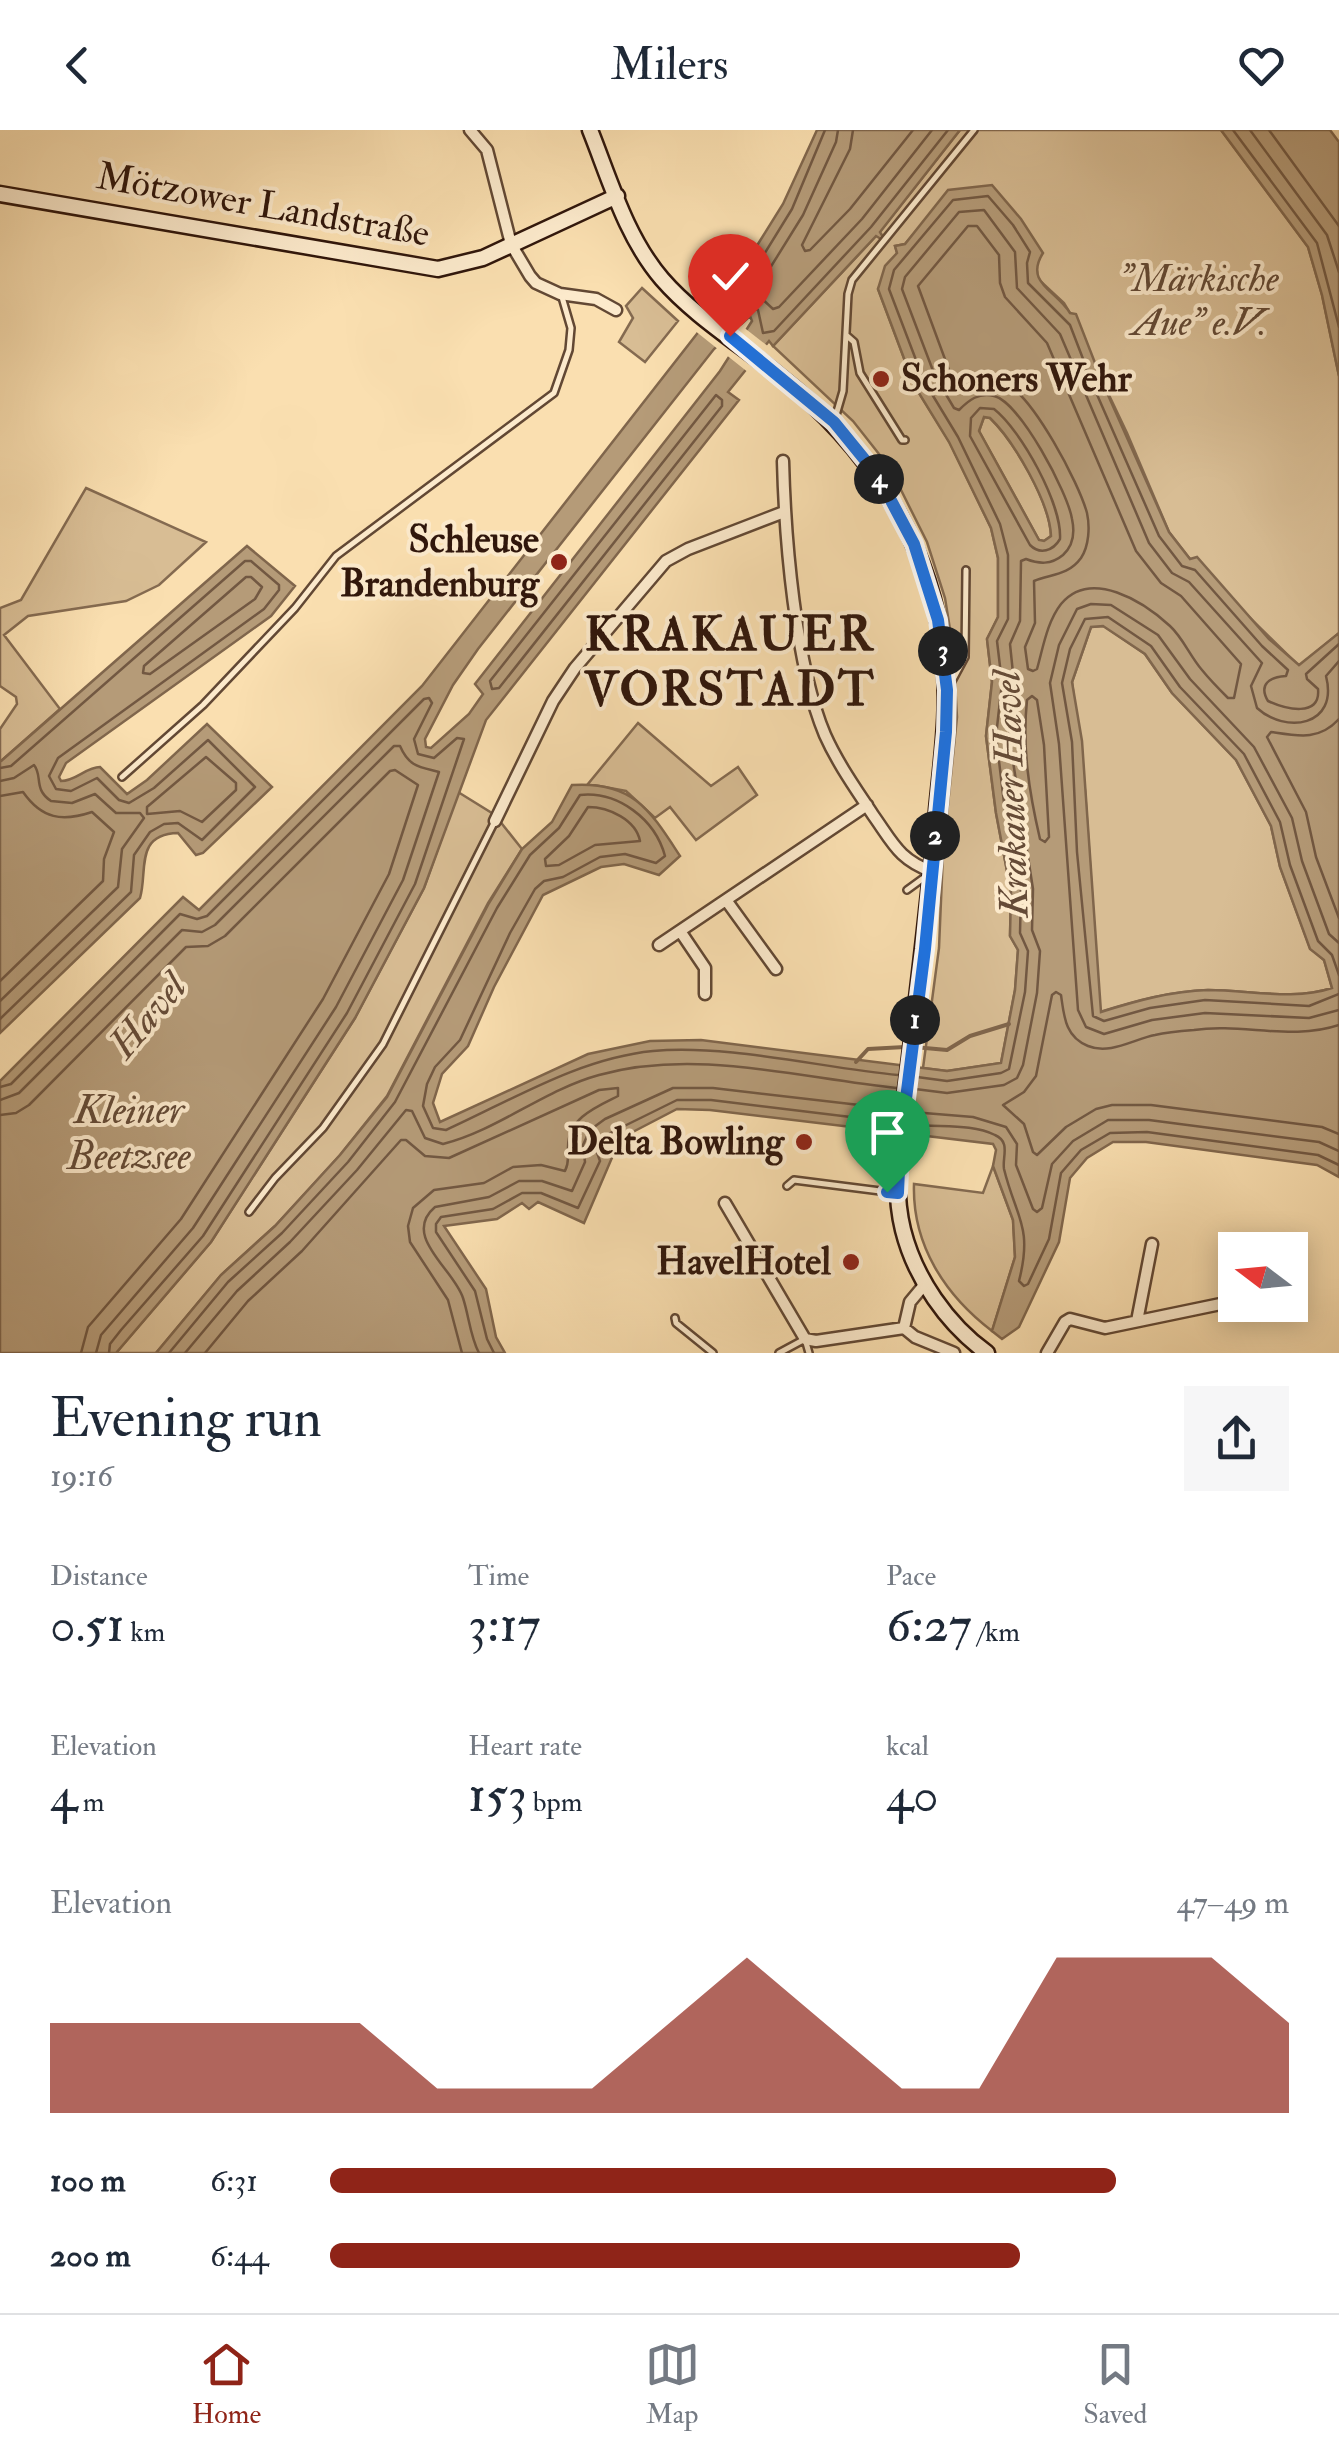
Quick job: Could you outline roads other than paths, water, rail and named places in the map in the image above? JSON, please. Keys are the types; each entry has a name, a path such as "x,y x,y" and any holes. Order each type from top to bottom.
{"main road":[{"path":"590,130 640,249 682,299 834,422 878,476 914,544 938,620 947,690 933,872 900,1146 898,1193 904,1232 926,1284 952,1321 987,1353"},
{"name":"Mötzower Landstraße","path":"0,194 438,269 457,266 511,244 617,196"}],"street":[{"path":"470,130 487,150 511,244 536,283 560,294 596,299 616,310"},
{"path":"783,461 784,512 812,695 825,735 898,851 911,864 933,872"},
{"path":"495,821 553,701 574,668 666,562 688,549 784,512"},
{"path":"658,945 866,805"},
{"path":"726,900 776,969"},
{"path":"680,931 705,968 705,994"},
{"path":"725,1203 805,1339 816,1342 904,1328 915,1337 954,1353"},
{"path":"1136,1322 1152,1244"},
{"path":"904,1328 910,1302 926,1284"},
{"path":"1047,1353 1070,1320 1106,1328 1218,1305"}],"lane":[{"path":"834,422 843,391 852,280 974,130"},
{"path":"122,777 203,705 295,608 336,556 554,393 569,350 571,328 560,294"},
{"path":"846,335 854,342 860,373 905,440"},
{"path":"947,690 966,658 966,570"},
{"path":"250,1212 275,1178 323,1128 384,1044 495,821"},
{"path":"907,890 933,872"},
{"path":"787,1186 794,1180 898,1193"},
{"path":"675,1318 714,1353"},
{"path":"778,1353 805,1339 809,1353"}],"water":[{"name":"Kleiner Beetzsee","path":"817,130 960,130 880,232 883,237 876,236 773,346 769,341 728,392 739,400 486,720 424,888 355,1018 211,1242 116,1353 0,1353 0,1081 183,897 199,910 422,686 721,303 783,204","holes":["750,316 752,321 720,371 475,684 483,694 469,714 431,748 426,747 425,739 453,685 478,649 714,349"]},
{"path":"1221,130 1330,130 1339,142 1339,376 1308,247"},
{"name":"Krakauer Havel","path":"992,185 1021,219 1043,253 1038,263 1040,279 1070,313 1076,314 1169,532 1190,559 1197,557 1269,639 1299,665 1339,633 1339,1177 1317,1165 1146,1142 1113,1142 1087,1158 1070,1178 1059,1242 1019,1327 1002,1339 992,1331 1015,1257 1013,1220 993,1166 993,1144 677,1109 604,1147 614,1153 584,1223 538,1202 529,1209 522,1203 497,1219 444,1226 486,1289 496,1337 505,1353 156,1353 221,1275 275,1226 387,1097 489,903 522,849 552,822 572,785 610,788 638,802 680,856 659,875 624,864 601,867 543,895 468,1046 442,1074 433,1103 440,1122 588,1054 650,1041 701,1040 947,1071 1001,1063 1018,950 1010,936 1011,892 986,736 992,682 987,639 998,617 998,558 991,528 949,442 914,385 878,289 885,266 897,253 895,246 905,244 948,190","holes":["984,417 990,418 1010,442 1038,490 1051,536 1044,541 1039,540 979,431","1103,626 1145,654 1172,693 1236,760 1271,826 1280,867 1310,949 1324,960 1332,988 1287,994 1194,991 1101,1012 1082,741 1072,682 1091,627"]},
{"path":"247,546 295,586 271,616 66,763 59,777 66,780 100,767 127,794 207,724 272,787 203,853 196,855 178,833 155,840 146,856 140,898 0,1033 0,762"}],"waterway":[{"path":"914,1047 947,1050 970,1036 1009,1024"},
{"path":"856,1062 868,1049 905,1047"}],"place":[{"name":"Schoners Wehr","path":"881,379"},
{"name":"Schleuse Brandenburg","path":"559,562"},
{"name":"Delta Bowling","path":"804,1142"},
{"name":"HavelHotel","path":"851,1262"}],"district":[{"name":"KRAKAUER VORSTADT","path":"730,662"}],"park label":[{"name":"\"Märkische Aue\" e.V.","path":"1199,300"}],"water label":[{"name":"Havel","path":"148,1016"}]}
